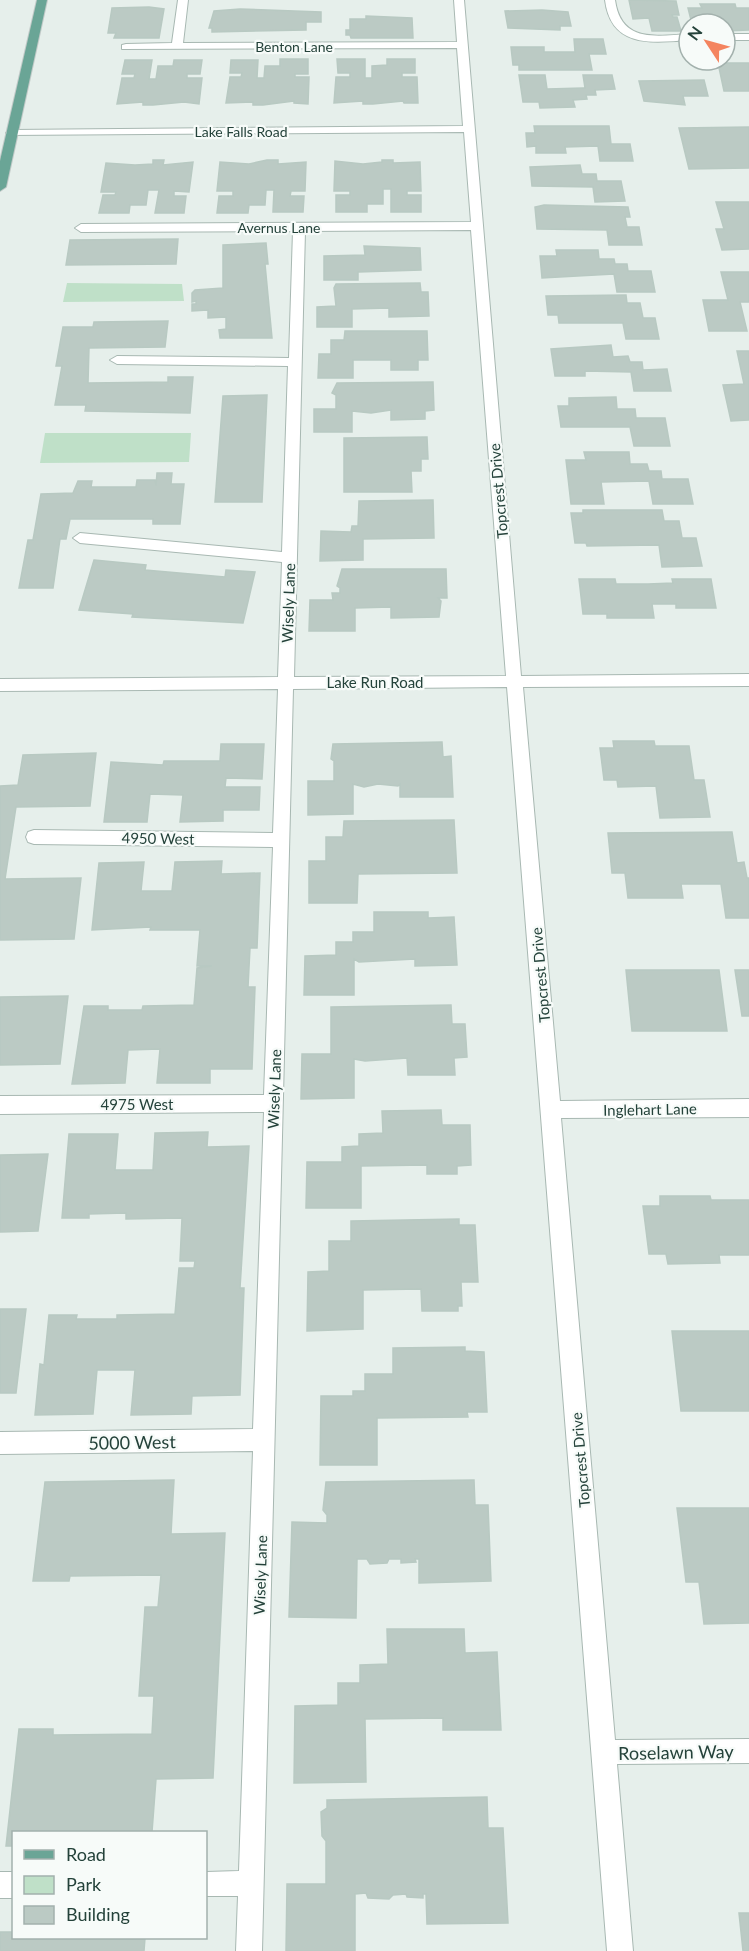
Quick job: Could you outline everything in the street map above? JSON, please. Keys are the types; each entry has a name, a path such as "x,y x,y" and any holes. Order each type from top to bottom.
{"main road":[{"path":"0,187 42,0"}],"street":[{"path":"177,46 183,0"},
{"name":"Topcrest Drive","path":"459,0 513,681 518,712 620,1951"},
{"path":"610,0 615,21 624,31 651,38 677,38"},
{"name":"Benton Lane","path":"126,47 462,45"},
{"name":"Lake Falls Road","path":"12,133 469,129"},
{"name":"Avernus Lane","path":"81,228 477,226"},
{"name":"Wisely Lane","path":"249,1951 299,227"},
{"path":"117,360 296,362"},
{"path":"80,538 290,558"},
{"name":"Lake Run Road","path":"0,685 749,680"},
{"name":"4950 West","path":"34,837 282,840"},
{"name":"4975 West","path":"0,1105 274,1103"},
{"name":"Inglehart Lane","path":"551,1110 749,1108"},
{"name":"5000 West","path":"0,1443 264,1440"},
{"name":"Roselawn Way","path":"604,1752 749,1751"},
{"path":"207,1884 251,1883"}],"green space":[{"path":"67,283 182,284 184,301 63,302"},
{"path":"45,433 191,433 189,462 40,463"}],"building":[{"path":"629,0 676,1 678,12 677,15 672,15 677,17 677,31 652,31 649,18 633,19"},
{"path":"700,4 735,4 736,8 749,8 749,30 737,30 737,12 689,12 688,8 702,8"},
{"path":"112,8 164,9 159,38 114,38 116,33 108,33"},
{"path":"240,9 321,12 321,22 306,22 306,30 212,32 212,28 209,28 214,11"},
{"path":"505,11 568,12 571,26 560,26 560,30 508,28"},
{"path":"366,16 412,18 413,38 351,38 350,35 346,35 346,30 350,30 350,19 366,19"},
{"path":"574,39 603,39 606,54 589,54 592,70 519,70 519,65 513,65 511,47 544,47 544,52 575,52"},
{"path":"280,59 308,59 308,74 295,74 295,77 309,77 308,104 294,103 294,101 263,105 253,105 253,102 226,103 230,77 241,77 242,73 230,73 231,60 258,60 257,78 264,78 265,66 280,66"},
{"path":"337,59 365,59 365,78 372,78 372,66 387,65 387,59 415,59 415,73 402,73 402,77 417,77 418,103 404,103 403,101 363,104 363,101 334,103 336,77 350,77 350,73 338,73"},
{"path":"125,60 152,60 149,79 156,79 158,66 173,66 174,60 202,60 200,74 187,74 187,78 202,78 199,104 184,102 143,105 143,102 117,104 122,78 134,78 135,74 122,74"},
{"path":"737,63 749,63 749,91 724,91 720,72 737,72"},
{"path":"519,75 545,75 547,89 585,88 583,75 612,75 615,89 595,90 596,95 586,95 587,99 573,100 575,107 540,108 539,102 523,102"},
{"path":"704,80 708,96 683,96 685,105 644,101 639,81"},
{"path":"534,126 609,126 611,144 630,144 633,161 600,161 598,146 565,147 566,153 536,153 536,146 527,147 526,133 535,133"},
{"path":"749,127 749,168 689,169 679,128"},
{"path":"153,160 164,160 163,165 193,162 189,192 174,191 174,196 186,196 184,213 155,213 159,190 148,190 146,205 130,205 129,213 99,213 103,195 115,195 116,192 101,192 106,163 153,164"},
{"path":"278,160 278,164 306,162 305,191 291,191 290,196 304,196 303,212 273,212 274,190 266,190 265,205 249,205 248,213 217,213 219,196 233,196 233,191 217,191 220,162 249,164"},
{"path":"382,160 393,160 393,163 420,162 421,191 407,191 407,195 421,195 421,212 391,212 391,189 383,189 383,204 367,204 367,212 336,212 336,195 350,195 350,191 334,191 335,161 363,164 382,162"},
{"path":"580,165 582,174 596,174 597,181 621,181 625,201 595,202 593,187 532,186 530,167"},
{"path":"716,202 749,202 749,249 722,250 716,229 724,229"},
{"path":"544,205 628,207 630,217 625,217 627,227 639,227 642,245 609,245 607,230 537,229 535,207"},
{"path":"178,239 176,264 66,265 70,240"},
{"path":"266,243 268,264 265,264 272,338 220,338 219,330 226,329 226,317 208,318 208,310 192,311 192,304 196,304 196,301 192,302 192,293 195,290 223,288 223,245"},
{"path":"364,246 420,248 421,270 358,272 358,280 324,280 324,256 365,255"},
{"path":"556,250 598,250 599,259 614,259 615,264 627,264 628,271 651,271 655,292 617,292 614,274 542,278 540,256 557,256"},
{"path":"721,272 749,272 749,302 740,302 747,331 709,331 703,300 728,300"},
{"path":"420,283 421,292 428,292 429,316 389,317 389,308 352,309 352,327 317,327 317,307 336,306 334,288 336,284"},
{"path":"626,295 627,303 640,303 643,318 655,318 659,339 626,339 623,323 559,323 558,315 548,315 546,296"},
{"path":"168,321 165,347 89,348 88,383 168,382 168,377 193,377 190,413 85,411 86,405 55,405 62,366 56,366 63,327 93,327 94,322"},
{"path":"345,331 427,331 428,360 418,360 418,370 391,370 391,360 353,360 353,378 318,378 319,354 331,354 331,340 344,340"},
{"path":"611,345 613,357 628,356 630,362 642,362 643,370 667,369 671,391 634,391 631,372 585,371 585,376 555,376 551,349"},
{"path":"737,351 749,351 749,420 731,421 723,385 744,384"},
{"path":"433,382 434,410 425,411 425,419 391,420 391,410 371,413 352,411 352,432 314,432 314,409 336,409 336,395 332,393 337,383"},
{"path":"267,395 262,502 215,502 223,396"},
{"path":"616,397 617,409 635,409 636,418 665,418 670,446 634,446 630,427 561,427 558,406 569,406 569,398"},
{"path":"427,437 428,459 421,459 421,471 411,471 412,492 344,492 344,438"},
{"path":"584,452 629,452 630,464 647,464 649,471 661,471 662,479 688,479 693,504 653,504 649,481 601,482 604,504 571,504 566,460 586,460"},
{"path":"157,473 172,473 171,484 184,484 180,524 153,524 153,519 70,519 66,539 60,539 53,588 19,588 28,540 33,540 41,494 73,493 78,481 92,481 91,487 136,487 137,480 155,480 156,486"},
{"path":"433,500 434,538 363,539 363,560 320,561 321,531 351,532 352,526 358,526 359,501"},
{"path":"583,510 662,510 664,521 679,521 682,538 696,538 702,566 662,567 659,545 587,546 586,543 575,543 571,513 583,513"},
{"path":"94,560 146,565 145,570 225,577 226,570 255,572 243,623 132,617 133,614 79,610"},
{"path":"342,569 446,569 447,598 438,598 441,601 439,617 391,618 391,607 355,608 355,631 309,631 310,600 333,600 332,593 340,593 340,588 337,586"},
{"path":"579,579 615,579 616,584 648,584 673,583 672,579 711,579 716,608 676,608 676,604 652,604 654,618 607,618 607,614 583,614"},
{"path":"613,741 654,741 655,746 689,746 694,780 704,780 710,817 660,818 656,786 618,787 617,780 604,780 600,748 614,748"},
{"path":"442,742 443,757 451,756 453,797 400,797 400,784 398,786 378,784 364,787 353,784 353,814 308,815 308,781 334,781 334,761 331,759 333,744"},
{"path":"221,744 264,744 262,779 226,778 225,787 260,787 259,810 223,810 223,821 180,822 183,795 150,794 147,822 104,822 111,762 163,765 164,761 220,761"},
{"path":"96,753 90,806 16,807 5,879 81,878 74,939 0,940 0,786 18,785 23,755"},
{"path":"454,820 457,873 358,874 357,903 309,903 309,861 326,861 326,837 343,837 344,821"},
{"path":"732,832 737,863 744,862 747,878 749,878 749,918 726,918 721,884 681,884 683,898 628,898 625,873 612,873 608,833"},
{"path":"222,861 221,874 260,873 257,948 250,948 248,987 255,987 252,1069 210,1069 210,1083 157,1083 160,1049 128,1050 125,1083 72,1084 84,1006 108,1006 108,1010 142,1010 143,1006 194,1005 197,968 212,966 197,966 200,930 150,930 151,927 92,930 99,863 144,862 141,891 172,891 175,862"},
{"path":"374,912 428,912 428,918 454,917 457,965 415,966 415,959 359,962 354,959 354,995 304,995 305,956 336,955 336,942 353,942 353,932 374,932"},
{"path":"626,970 719,970 727,1031 632,1031"},
{"path":"735,970 749,970 749,1016 742,1016"},
{"path":"68,996 60,1064 0,1065 0,997"},
{"path":"451,1005 452,1024 465,1024 467,1057 454,1058 455,1075 408,1075 407,1058 365,1061 354,1059 354,1098 301,1099 302,1054 331,1054 331,1007"},
{"path":"441,1110 442,1125 470,1125 471,1165 457,1166 457,1174 427,1174 427,1165 361,1166 361,1208 306,1208 307,1162 342,1162 342,1147 359,1146 359,1134 383,1133 382,1111"},
{"path":"208,1132 207,1147 249,1146 240,1288 244,1288 240,1395 192,1396 191,1414 131,1415 135,1370 97,1370 93,1414 35,1415 40,1364 44,1365 49,1315 77,1315 76,1319 117,1319 117,1315 175,1314 179,1268 194,1268 195,1261 180,1261 182,1218 126,1219 126,1213 89,1214 89,1218 62,1218 69,1134 118,1134 115,1170 153,1170 155,1133"},
{"path":"48,1154 38,1231 0,1232 0,1155"},
{"path":"660,1196 710,1196 711,1200 749,1200 749,1255 719,1255 720,1263 668,1264 666,1254 649,1254 643,1206 660,1206"},
{"path":"459,1219 459,1225 475,1225 478,1282 461,1282 462,1306 458,1306 458,1311 422,1311 421,1289 363,1290 363,1329 307,1331 308,1272 329,1271 329,1241 351,1241 351,1221"},
{"path":"0,1309 26,1309 16,1393 0,1393"},
{"path":"672,1331 749,1331 749,1411 681,1411"},
{"path":"465,1347 465,1351 484,1352 487,1412 467,1412 468,1417 377,1418 377,1465 320,1465 321,1396 353,1396 353,1391 365,1391 365,1374 393,1374 393,1348"},
{"path":"174,1480 171,1534 225,1533 213,1778 156,1779 152,1831 12,1831 12,1846 6,1846 19,1729 53,1729 53,1735 152,1734 154,1696 139,1696 145,1607 158,1607 161,1575 70,1576 69,1581 33,1581 45,1482"},
{"path":"474,1480 475,1505 488,1505 491,1581 419,1583 419,1559 415,1559 416,1562 401,1563 401,1559 389,1559 387,1563 370,1564 367,1559 357,1559 356,1618 289,1617 292,1522 327,1523 327,1515 323,1510 326,1482"},
{"path":"677,1508 749,1508 749,1623 704,1624 699,1582 686,1582"},
{"path":"387,1629 464,1629 465,1653 497,1652 501,1730 443,1730 443,1718 365,1719 366,1782 294,1783 295,1706 338,1705 338,1683 360,1683 360,1665 388,1664"},
{"path":"487,1797 488,1828 503,1828 508,1923 427,1924 426,1894 423,1894 423,1898 407,1897 406,1894 393,1895 389,1899 368,1898 366,1893 355,1894 355,1951 286,1951 287,1884 326,1884 326,1841 322,1836 321,1812 327,1808 327,1800"},
{"path":"739,1913 749,1913 749,1951 743,1951"},
{"path":"0,1932 12,1932 12,1939 145,1939 144,1951 0,1951"}]}
